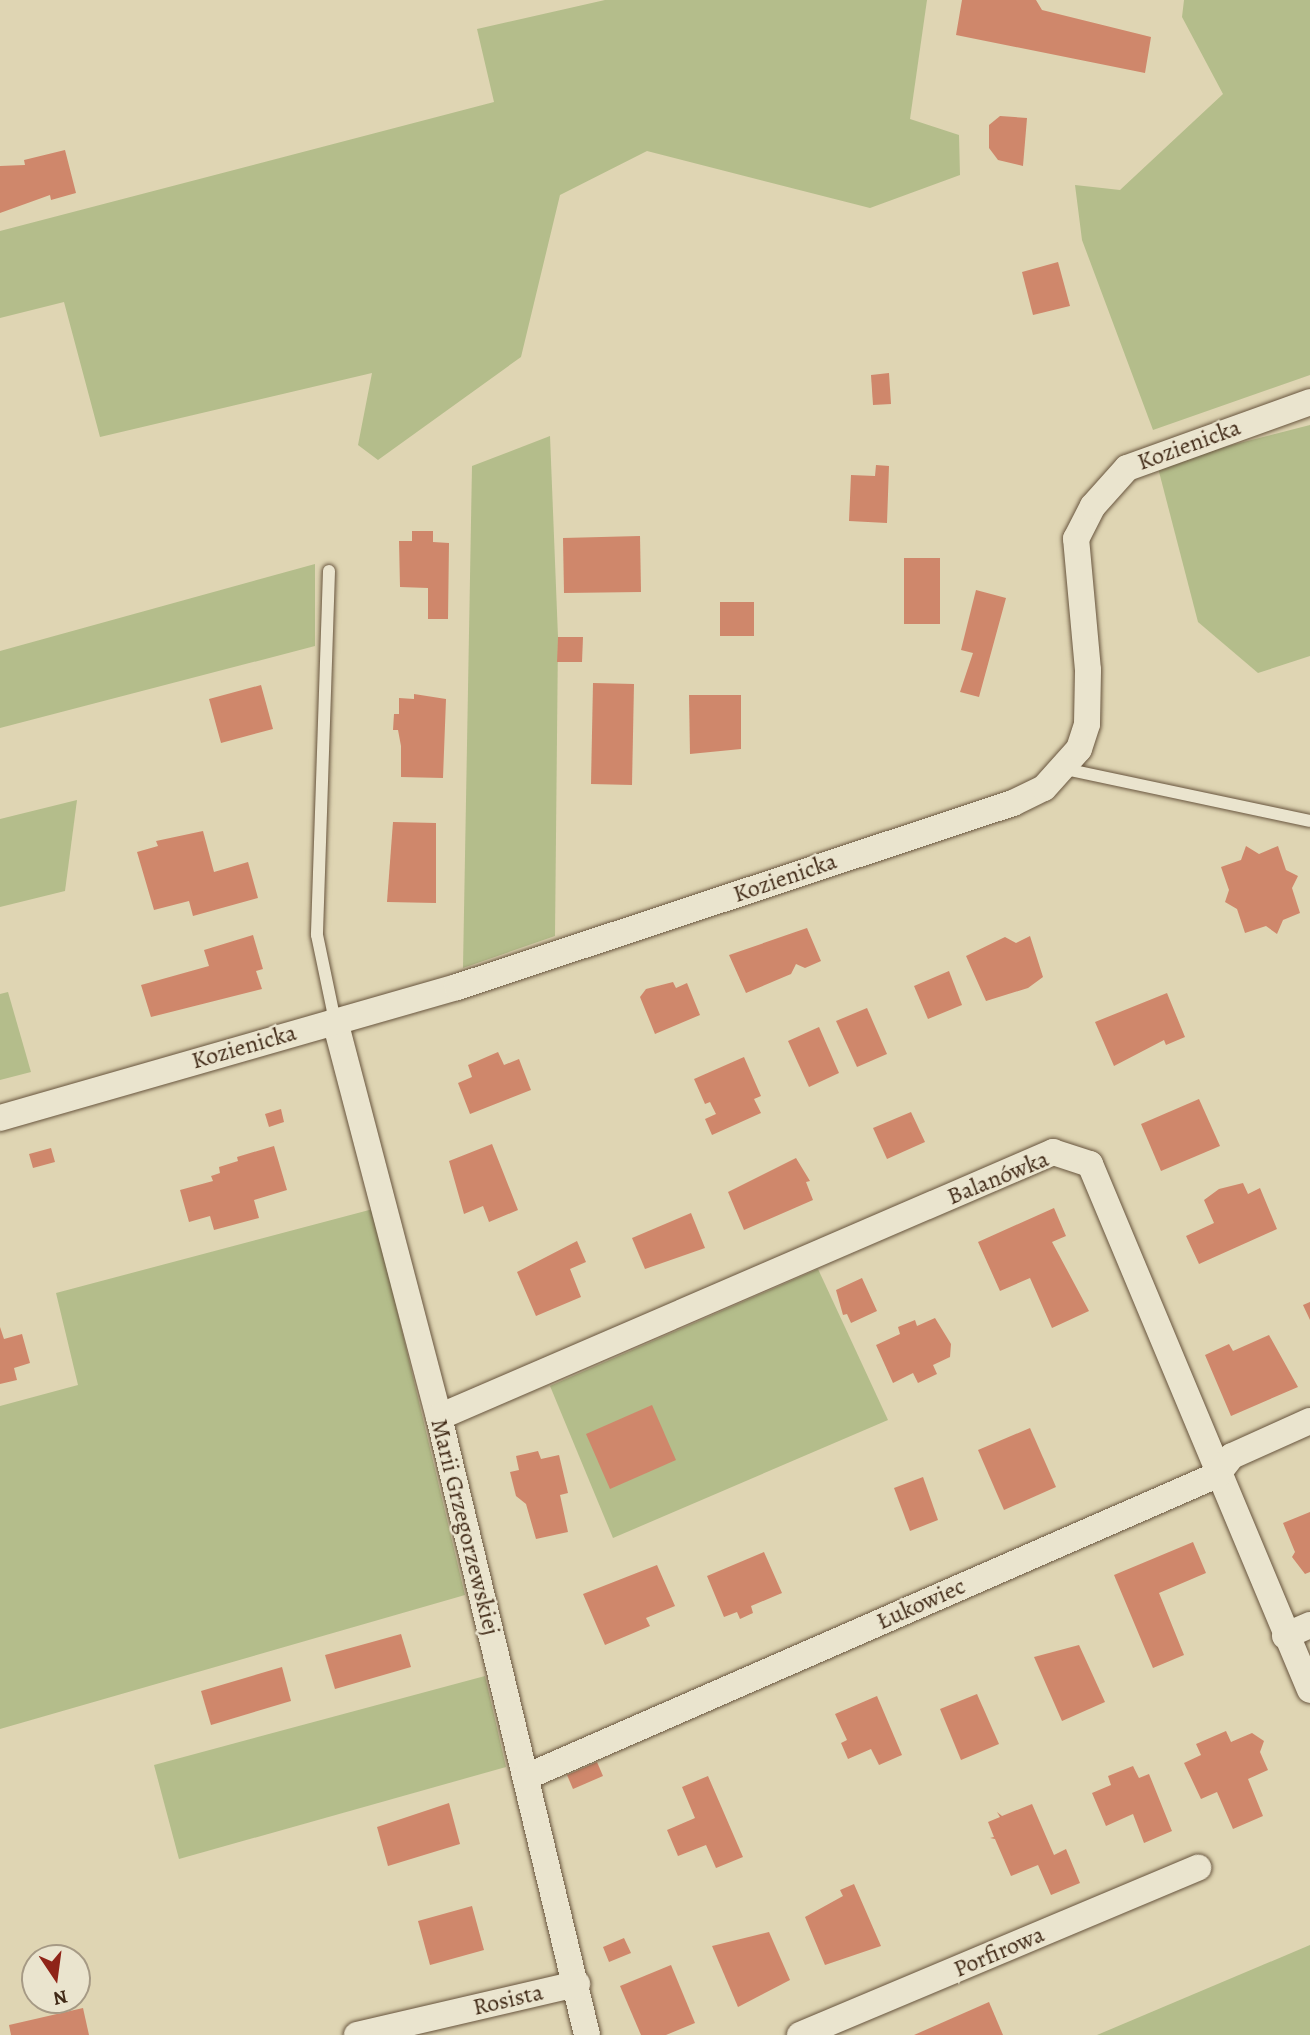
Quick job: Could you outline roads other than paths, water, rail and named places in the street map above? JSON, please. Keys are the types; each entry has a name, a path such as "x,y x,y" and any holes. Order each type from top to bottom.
{"street":[{"name":"Kozienicka","path":"0,1118 457,988 1013,803 1044,788 1065,769 1079,749 1087,724 1088,670 1076,539 1093,506 1127,468 1310,402"},
{"name":"Marii Grzegorzewskiej","path":"335,1021 439,1417 577,1984 587,2035"},
{"name":"Balanówka","path":"439,1417 1053,1152 1090,1164 1217,1475 1310,1690"},
{"name":"Łukowiec","path":"526,1777 1217,1475 1232,1456 1310,1421"},
{"path":"1285,1636 1310,1625"},
{"name":"Porfirowa","path":"800,2035 1198,1868"},
{"name":"Rosista","path":"357,2035 577,1984"}],"lane":[{"path":"329,571 317,935 335,1021"},
{"path":"1065,769 1310,821"}]}
